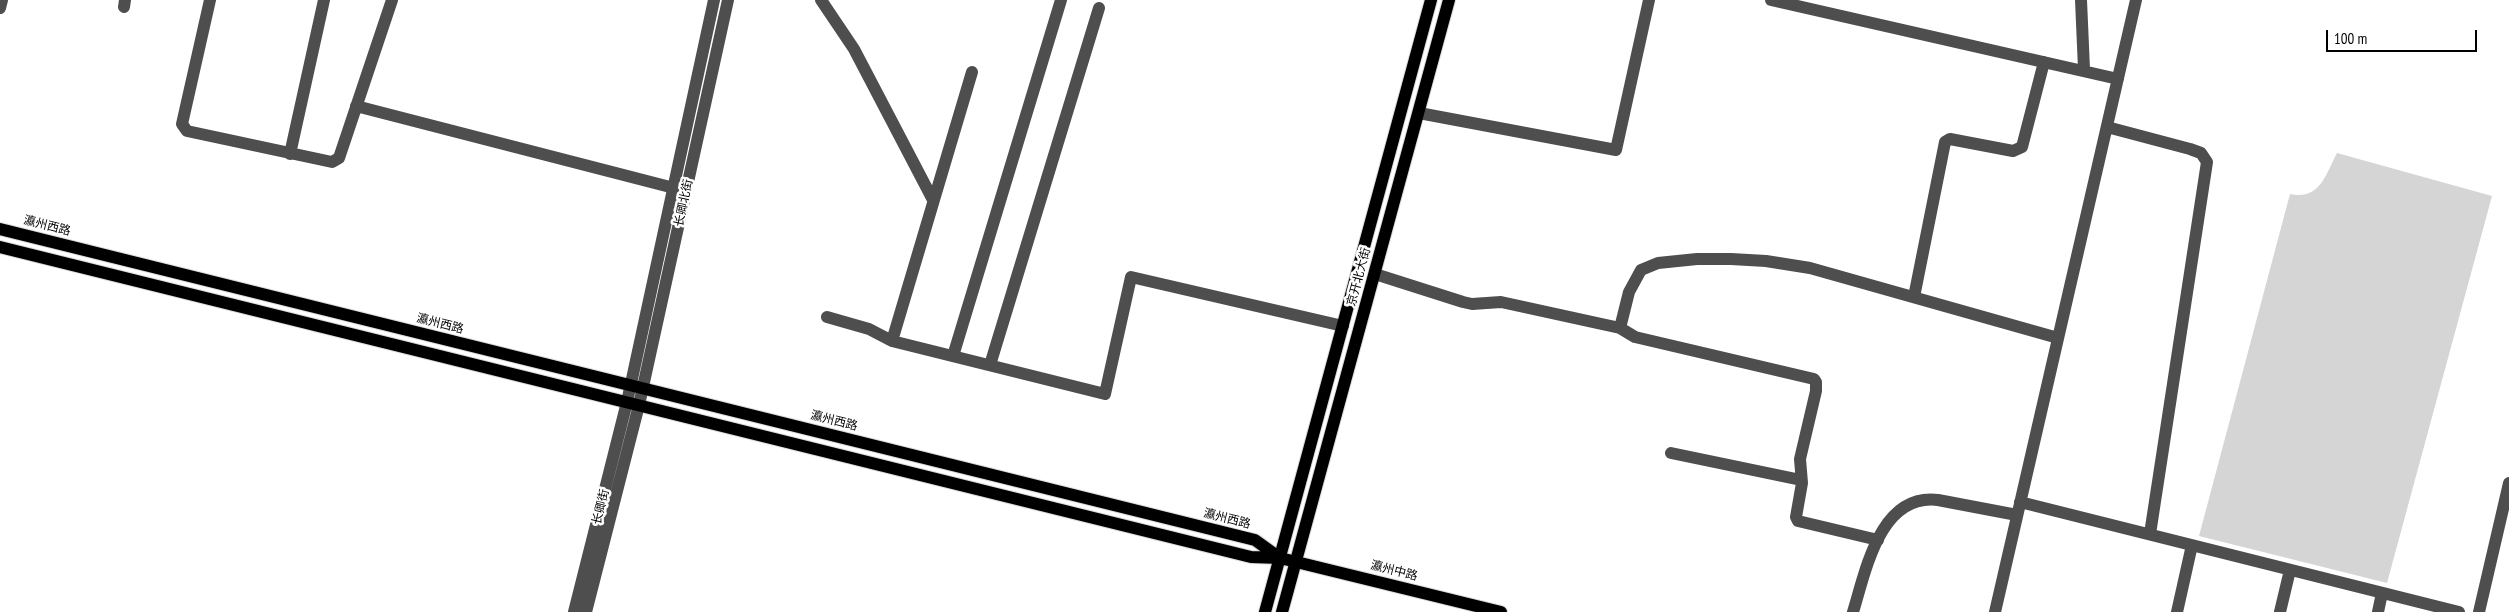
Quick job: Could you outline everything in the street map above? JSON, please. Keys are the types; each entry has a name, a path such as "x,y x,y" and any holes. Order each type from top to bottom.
{"main road":[{"name":"京开北大街","path":"1265,612 1431,0"},
{"name":"京开北大街","path":"1282,612 1449,0"},
{"name":"瀛州西路","path":"0,229 1255,540 1280,558"},
{"path":"0,247 1251,557 1280,558"},
{"name":"瀛州中路","path":"1280,558 1501,612"}],"street":[{"path":"0,8 2,0"},
{"path":"210,0 182,124 187,131 332,162 339,158 392,0"},
{"path":"290,154 324,0"},
{"name":"长卿北街","path":"637,387 674,188 714,0"},
{"name":"长卿北街","path":"633,404 728,0"},
{"path":"822,0 854,49 934,200"},
{"path":"953,356 1061,0"},
{"path":"1419,113 1616,150 1649,0"},
{"path":"1771,0 2118,79"},
{"path":"2081,0 2084,69"},
{"path":"1995,612 2136,0"},
{"path":"990,365 1099,8"},
{"path":"1914,297 1945,142 1950,138 2013,151 2022,147 2044,62"},
{"path":"892,341 972,72"},
{"path":"356,106 674,188"},
{"path":"2106,127 2190,149 2201,153 2207,162 2150,534"},
{"path":"1620,328 1629,292 1641,270 1658,263 1697,258 1766,261 1810,268 2058,338"},
{"path":"1374,274 1463,302 1501,302 1620,328 1635,337 1814,379 1816,382 1816,392 1800,459 1801,480 1796,517 1798,520 1878,540"},
{"path":"827,316 869,329 892,341 1105,394 1131,278 1343,326"},
{"name":"长卿街","path":"577,611 633,404"},
{"path":"1671,453 1801,480"},
{"path":"2479,612 2509,483"},
{"path":"1853,612 1886,522 1894,514 1915,501 1927,498 2017,515"},
{"path":"2020,502 2459,612"},
{"path":"2177,612 2192,545"},
{"path":"2280,612 2290,570"},
{"path":"2378,612 2382,593"}],"shaded area":[{"path":"2337,153 2492,196 2387,583 2199,536 2290,194 2300,195 2315,190 2325,178"}]}
